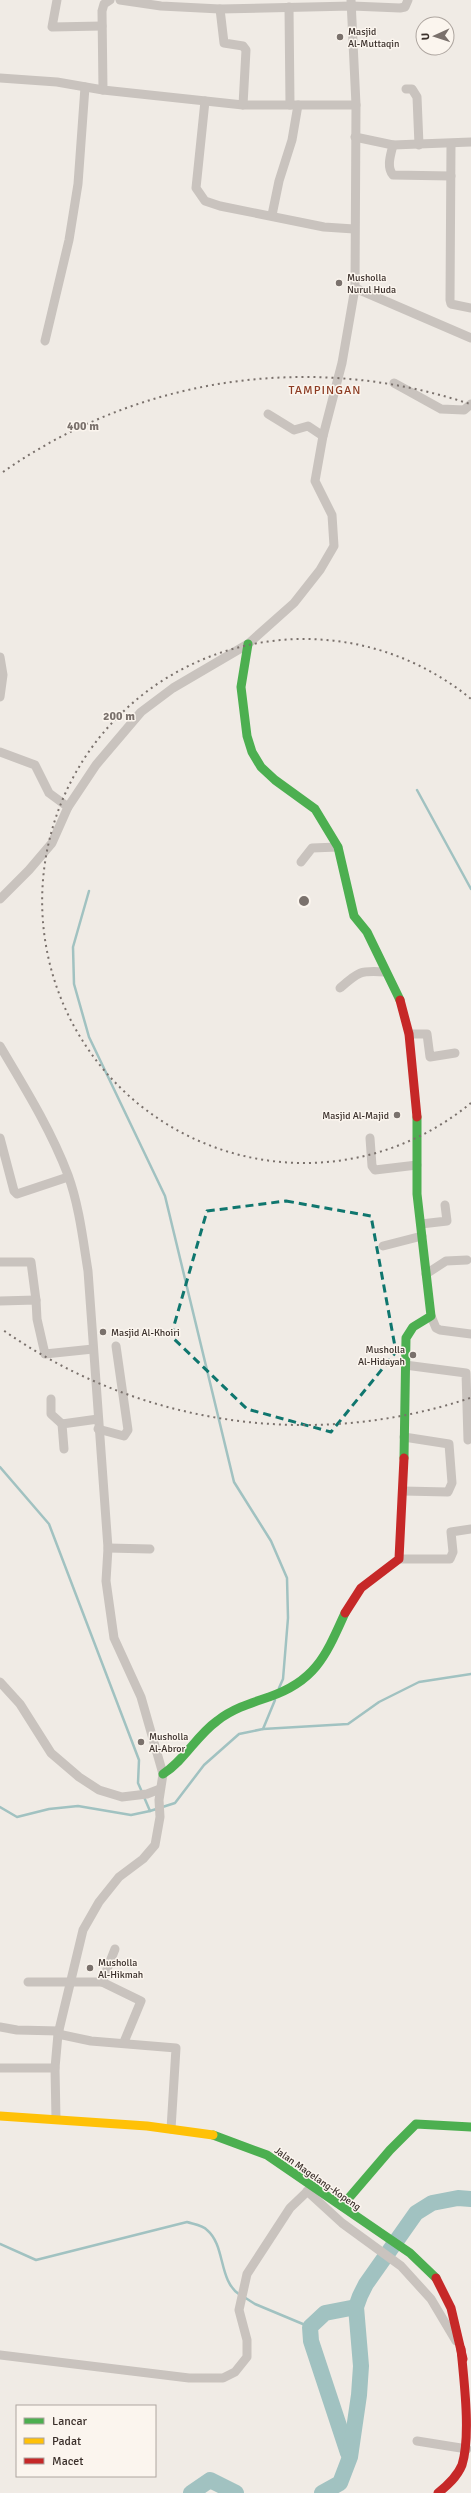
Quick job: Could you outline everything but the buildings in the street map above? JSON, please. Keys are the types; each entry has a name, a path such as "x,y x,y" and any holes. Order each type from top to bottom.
{"main road":[{"path":"163,1774 176,1767 203,1734 216,1721 233,1711 285,1690 308,1677 324,1657 352,1600 362,1586 399,1559 403,1491 405,1365 408,1331 430,1316 417,1165 417,1107 409,1034 403,1006 385,972 367,932 354,916 338,847 315,809 275,780 261,767 252,752 247,736 241,687 248,644"},
{"name":"Jalan Magelang-Kopeng","path":"0,2116 56,2119 171,2129 222,2137 267,2155 310,2189 342,2206 353,2216 414,2257 438,2281 445,2296 461,2349 471,2396"},
{"path":"342,2206 390,2150 416,2124 471,2127"},
{"path":"461,2349 471,2378"},
{"path":"438,2493 457,2476 466,2459 469,2440 461,2349"}],"street":[{"path":"57,0 52,27 102,26"},
{"path":"103,90 102,26 104,4 110,0"},
{"path":"120,0 220,9 351,3 400,8 405,7 408,0"},
{"path":"0,899 29,870 52,843 68,807 96,765 141,712 172,688 248,644 294,603 320,570 334,546 332,515 315,481 323,436 342,363 355,288 354,230 356,105 351,3"},
{"path":"272,215 279,181 291,147 294,105 288,7"},
{"path":"220,9 224,43 243,46 246,50 243,105"},
{"path":"0,78 30,79 103,90 243,105 356,105"},
{"path":"45,341 69,240 77,191 86,87"},
{"path":"406,89 412,89 417,97 419,145"},
{"path":"206,101 196,177 196,188 205,201 220,206 272,215 318,226 354,230"},
{"path":"355,137 393,145 451,144 471,142"},
{"path":"451,144 450,300 451,304 471,308"},
{"path":"393,145 389,163 389,171 393,175 451,176"},
{"path":"355,288 471,338"},
{"path":"394,383 441,409 464,410 471,404"},
{"path":"268,414 294,430 308,426 323,436"},
{"path":"0,657 3,675 0,697"},
{"path":"0,752 35,765 49,793 68,807"},
{"path":"301,862 312,848 338,847"},
{"path":"340,988 357,972 364,970 385,972"},
{"path":"409,1034 427,1034 430,1057 455,1053"},
{"path":"0,1046 30,1096 54,1143 68,1177 88,1271 108,1548 106,1581 114,1638 141,1697 163,1774 159,1800 160,1816 155,1845 143,1859 120,1877 99,1902 83,1930 59,2032 55,2068 56,2119"},
{"path":"0,1138 14,1191 17,1194 68,1177"},
{"path":"370,1138 372,1166 375,1170 417,1165"},
{"path":"421,1224 445,1223 447,1219 445,1205"},
{"path":"383,1246 422,1236"},
{"path":"426,1274 446,1261 467,1260"},
{"path":"0,1262 31,1262 37,1319 46,1354 93,1349"},
{"path":"0,1301 36,1300"},
{"path":"430,1316 436,1328 440,1330 471,1334"},
{"path":"51,1399 51,1414 62,1424 98,1424 124,1436 128,1430 116,1346"},
{"path":"405,1365 468,1373 468,1440"},
{"path":"62,1424 64,1449"},
{"path":"403,1491 448,1492 452,1483 449,1444 404,1437"},
{"path":"399,1559 450,1559 453,1552 451,1532 471,1529"},
{"path":"108,1548 150,1549"},
{"path":"0,1682 20,1704 51,1753 65,1766 99,1790 113,1796 136,1796 160,1789"},
{"path":"102,1982 115,1949"},
{"path":"28,1982 102,1982 141,2001 124,2042"},
{"path":"0,2027 17,2030 59,2032 91,2041 124,2042 176,2048 171,2129"},
{"path":"0,2068 55,2068"},
{"path":"0,2355 189,2378 223,2378 235,2372 247,2357 247,2340 239,2310 247,2274 286,2214 310,2189 342,2223 401,2266 430,2299 461,2349"},
{"path":"417,2441 467,2449"}],"highlighted area":[{"path":"286,1201 371,1216 396,1352 331,1432 247,1409 171,1336 207,1211"}],"waterway":[{"path":"417,790 471,889"},
{"path":"89,891 73,947 74,984 89,1037 165,1196 234,1482 271,1541 287,1578 288,1618 283,1679 279,1688"},
{"path":"0,1467 49,1524 139,1760 138,1783 142,1792"},
{"path":"0,1807 17,1817 49,1809 78,1806 131,1815 150,1811 175,1803 204,1765 239,1734 263,1729 348,1724 379,1702 419,1682 471,1674"},
{"path":"263,1729 275,1700"},
{"path":"144,1797 150,1811"},
{"path":"322,2493 340,2483 350,2457 359,2395 361,2366 356,2307 366,2284 416,2213 432,2203 458,2198 471,2199"},
{"path":"0,2244 36,2260 187,2222 203,2227 213,2237 217,2245 228,2281 233,2289 240,2295"},
{"path":"244,2297 255,2304 310,2327"},
{"path":"348,2453 311,2341 310,2327 325,2313 356,2307"},
{"path":"191,2493 210,2480 236,2493"}],"traffic: fast":[{"path":"248,644 241,687 247,736 252,752 261,767 275,780 315,809 338,847 354,916 367,932 400,1000"},
{"path":"404,1458 406,1338 413,1327 431,1316 417,1194 417,1117"},
{"path":"163,1774 178,1762 210,1727 223,1717 242,1707 285,1691 309,1674 318,1665 325,1654 345,1613"},
{"path":"342,2206 390,2150 416,2124 471,2127"},
{"path":"213,2135 267,2155 410,2253 436,2278"}],"traffic: slow":[{"path":"0,2116 147,2126 213,2135"}],"traffic: jam":[{"path":"400,1000 409,1034 417,1117"},
{"path":"345,1613 361,1588 399,1559 404,1458"},
{"path":"436,2278 451,2308 463,2359"},
{"path":"438,2493 449,2484 458,2473 465,2453 466,2408 461,2349"}],"place":[{"name":"Masjid Al-Muttaqin","path":"340,37"},
{"name":"Musholla Nurul Huda","path":"339,283"},
{"name":"Masjid Al-Majid","path":"397,1115"},
{"name":"Masjid Al-Khoiri","path":"103,1332"},
{"name":"Musholla Al-Hidayah","path":"413,1355"},
{"name":"Musholla Al-Abror","path":"141,1742"},
{"name":"Musholla Al-Hikmah","path":"90,1968"}],"district":[{"name":"TAMPINGAN","path":"325,390"}]}
